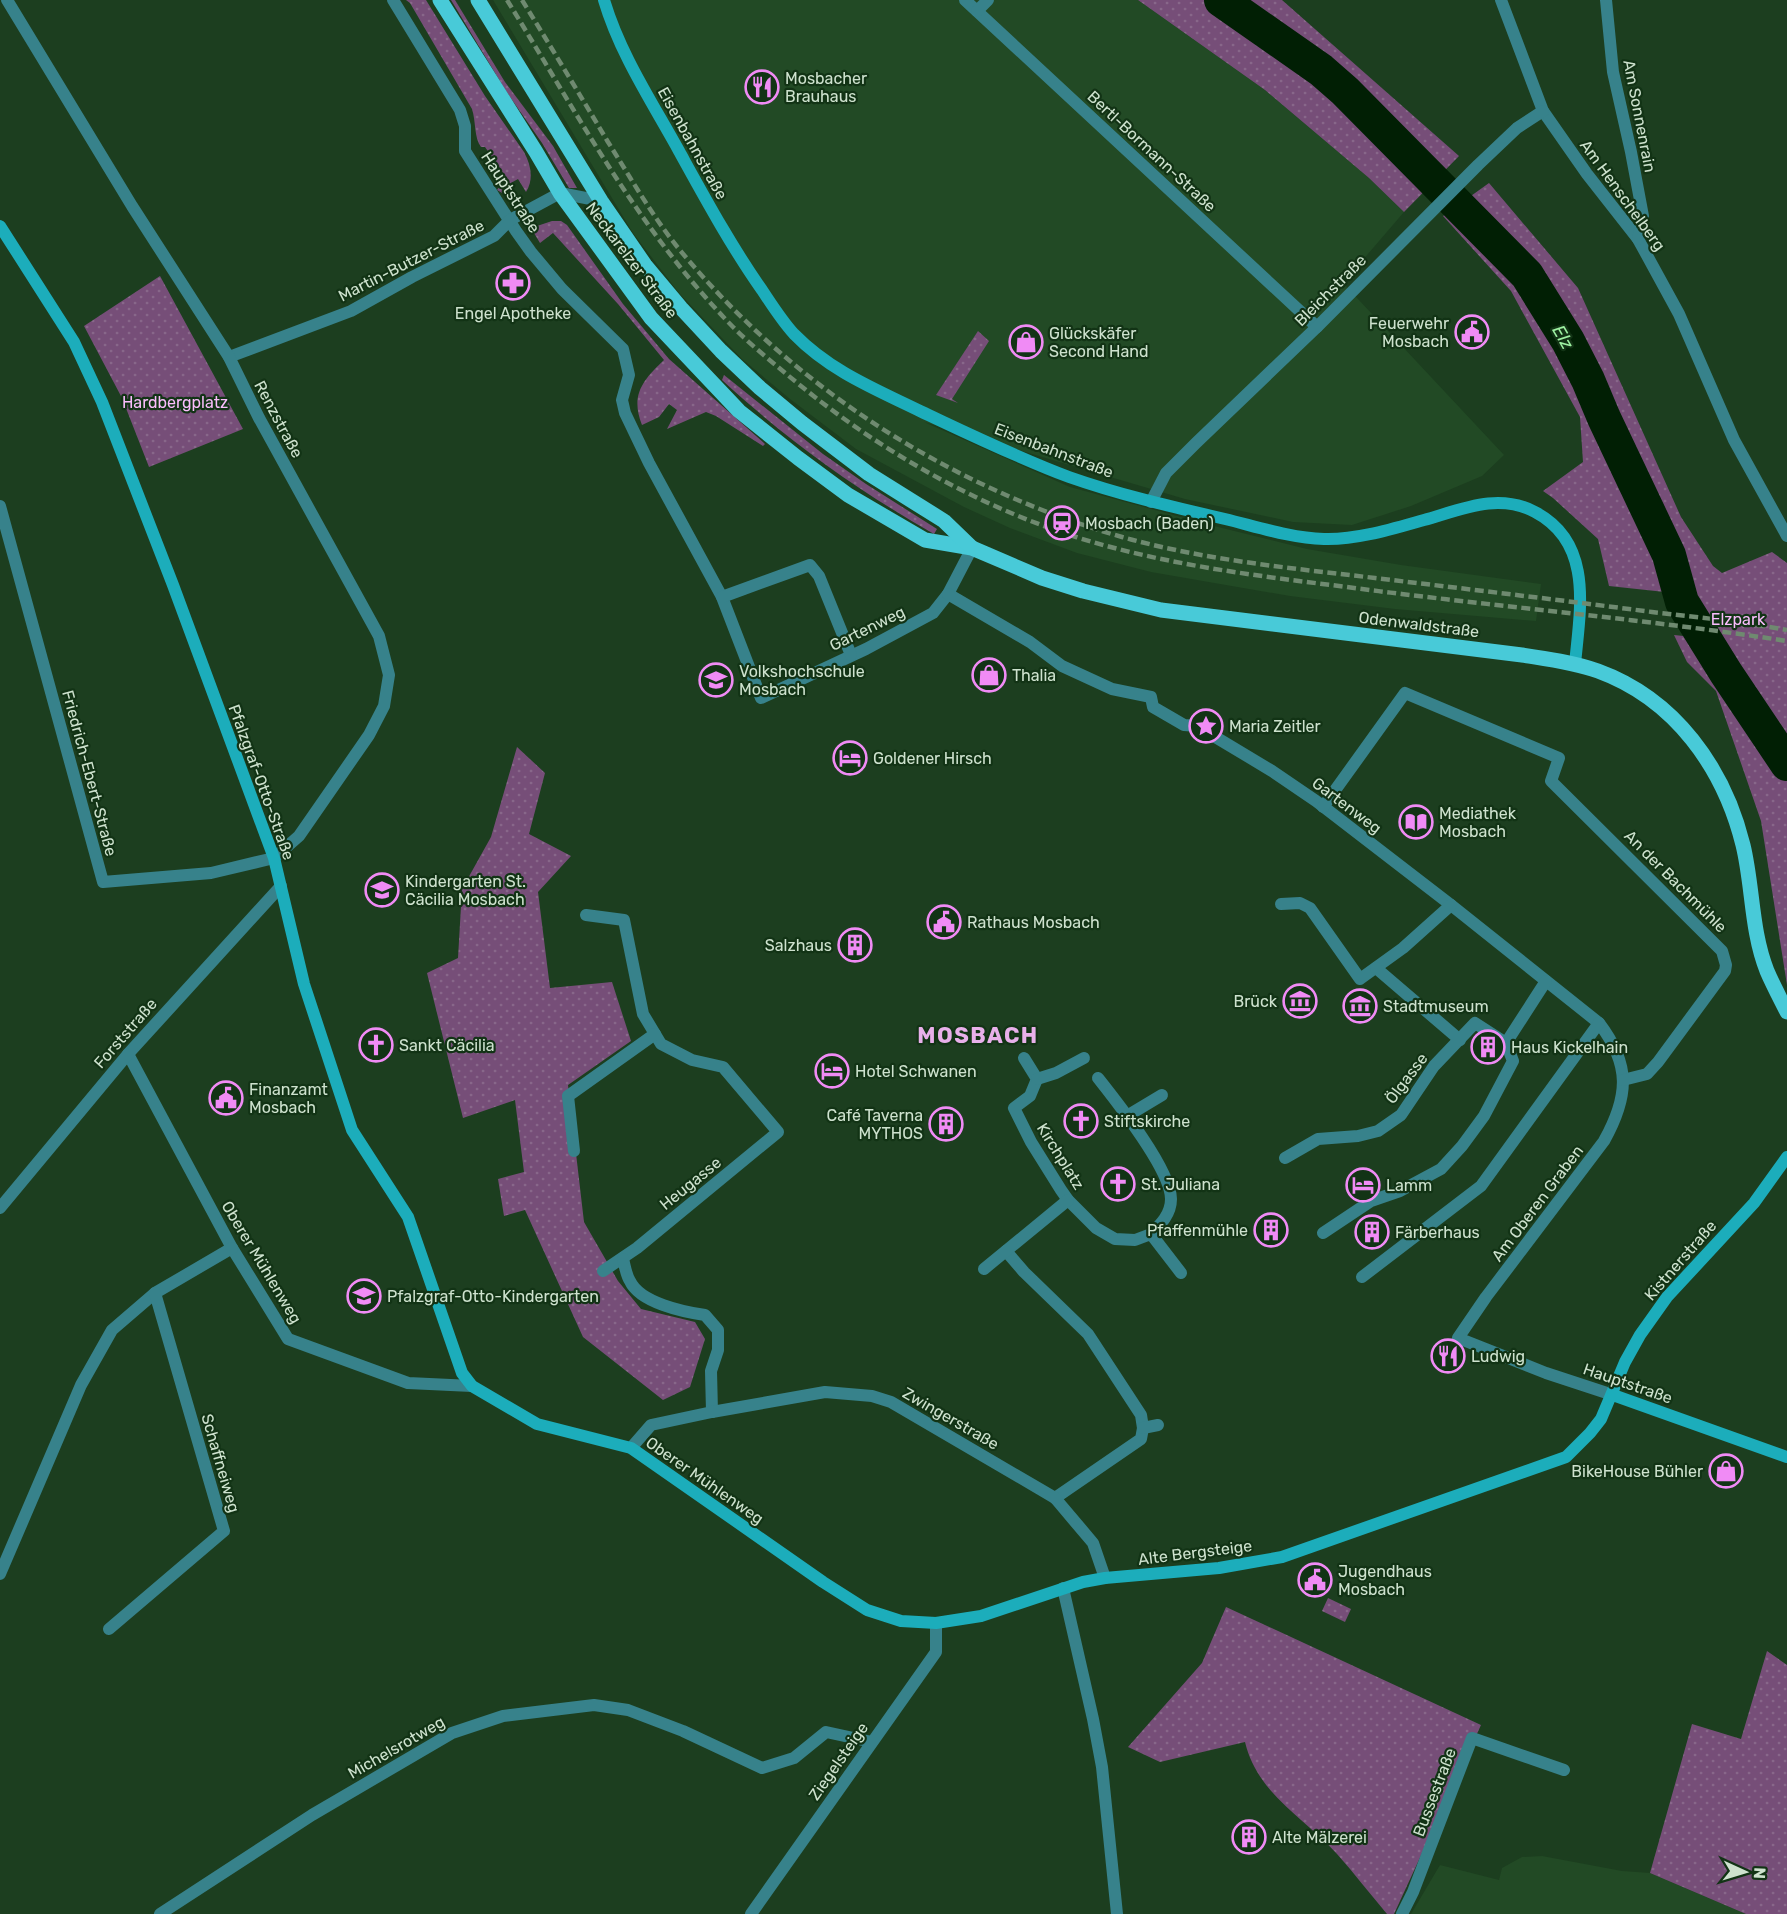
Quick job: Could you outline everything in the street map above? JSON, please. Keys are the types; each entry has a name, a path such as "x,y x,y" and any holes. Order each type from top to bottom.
{"main road":[{"name":"Neckarelzer Straße","path":"440,0 560,193 651,318 739,411 848,495"},
{"path":"478,0 601,201 645,265 681,308 760,388 802,423 869,474 944,521 972,548"},
{"name":"Odenwaldstraße","path":"848,495 925,540 972,548 1042,578 1083,591 1161,610 1522,655 1575,664 1625,682 1657,703 1682,725 1716,773 1734,812 1766,970 1787,1012"}],"street":[{"name":"Renzstraße","path":"7,0 132,206 229,357 259,418 379,636 389,675 384,706 369,735 299,836 274,858"},
{"name":"Hauptstraße","path":"393,0 460,110 465,126 465,151 531,252 562,289 623,349 629,375 622,400 625,413 649,463 722,597"},
{"name":"Eisenbahnstraße","path":"604,0 623,49 721,227 749,272 780,317 795,334 816,353 851,377 946,424 1067,476 1151,501 1293,536 1329,539 1355,537 1422,521 1480,503 1500,502 1527,509 1545,518 1561,535 1572,552 1577,568 1581,593 1575,664"},
{"name":"Bertl-Bormann-Straße","path":"965,0 1317,327"},
{"path":"977,11 988,0"},
{"name":"Am Henschelberg","path":"1502,0 1543,111 1587,174 1638,239 1679,314 1734,440 1787,536"},
{"name":"Am Sonnenrain","path":"1606,0 1613,72 1643,216 1638,239"},
{"name":"Bleichstraße","path":"1151,501 1166,473 1317,327 1478,165 1517,128 1543,111"},
{"name":"Martin-Butzer-Straße","path":"229,357 351,311 494,236 510,220 560,193"},
{"path":"560,193 601,201"},
{"name":"Pfalzgraf-Otto-Straße","path":"0,226 74,342 102,402 173,585 274,858 307,995 352,1130 408,1217 457,1362 472,1386"},
{"name":"Friedrich-Ebert-Straße","path":"0,506 103,882 211,873 274,858"},
{"name":"Gartenweg","path":"722,597 761,698 933,613 948,594 972,548"},
{"path":"722,597 810,565 819,576 851,655"},
{"name":"Gartenweg","path":"948,594 1030,642 1062,666 1112,689 1152,698 1153,706 1184,725 1197,726 1272,771 1323,807 1599,1023 1618,1053 1623,1080"},
{"name":"An der Bachmühle","path":"1323,807 1406,693 1559,758 1551,782 1722,951 1726,965 1725,971 1658,1062 1647,1074 1623,1080"},
{"name":"Forststraße","path":"0,1208 128,1054 281,886"},
{"path":"1281,904 1300,903 1310,908 1360,979 1403,948 1451,905"},
{"path":"574,1151 568,1096 655,1034 643,1014 624,920 586,915"},
{"path":"1376,968 1460,1040"},
{"path":"1323,1233 1371,1201 1400,1191 1441,1169 1462,1146 1484,1116 1509,1072 1513,1061 1506,1043 1546,981"},
{"name":"Ölgasse","path":"1285,1158 1318,1139 1358,1136 1378,1131 1401,1115 1434,1066 1475,1023 1506,1043"},
{"path":"1362,1277 1481,1186 1599,1023"},
{"name":"Heugasse","path":"603,1271 623,1259 778,1132 723,1066 692,1060 661,1044 655,1034"},
{"name":"Oberer Mühlenweg","path":"128,1054 232,1248 288,1339 408,1383 472,1386 537,1424 631,1448 823,1582 867,1610 901,1621 936,1623 981,1616 1063,1588"},
{"path":"1024,1058 1037,1079 1056,1073 1084,1059"},
{"path":"1098,1078 1127,1116 1163,1171 1170,1189 1169,1213 1151,1234 1181,1273"},
{"name":"Kirchplatz","path":"1037,1079 1030,1096 1014,1108 1031,1142 1068,1200 1096,1228 1115,1239 1135,1240 1151,1234"},
{"name":"Am Oberen Graben","path":"1458,1338 1604,1140 1619,1111 1623,1080"},
{"path":"1127,1116 1162,1095"},
{"name":"Kistnerstraße","path":"1613,1395 1625,1362 1640,1335 1667,1297 1754,1203 1787,1157"},
{"path":"984,1269 1068,1200"},
{"path":"0,1574 81,1385 112,1330 154,1293 232,1248"},
{"path":"1006,1251 1024,1272 1088,1334 1141,1415 1143,1428 1141,1438 1055,1498"},
{"path":"623,1259 630,1284 644,1297 684,1312 705,1315 718,1330 718,1350 711,1371 712,1412"},
{"name":"Schaffneiweg","path":"109,1629 224,1531 154,1293"},
{"name":"Hauptstraße","path":"1458,1338 1546,1372 1787,1457"},
{"name":"Zwingerstraße","path":"631,1448 651,1425 825,1392 872,1396 891,1402 1055,1498 1093,1543 1105,1578"},
{"name":"Alte Bergsteige","path":"1063,1588 1105,1578 1219,1568 1282,1557 1566,1457 1601,1419 1613,1395"},
{"path":"1143,1428 1158,1425"},
{"path":"1063,1588 1102,1767 1117,1914"},
{"name":"Ziegelsteige","path":"751,1914 936,1652 936,1623"},
{"name":"Michelsrotweg","path":"160,1914 312,1815 452,1733 503,1716 594,1705 628,1710 683,1731 762,1768 794,1758 826,1732 872,1742"},
{"name":"Bussestraße","path":"1402,1914 1413,1892 1472,1738 1564,1770"}],"shaded area":[{"path":"493,0 1138,0 1265,90 1369,178 1404,212 1343,283 1504,455 1482,476 1411,506 1352,525 1293,522 1185,499 924,422 1070,487 1214,526 1307,549 1401,565 1541,584 1536,621 1395,609 1290,596 1151,572 1077,553 1010,528 964,507 856,449 742,359 679,293 633,233"},
{"path":"1542,1856 1622,1871 1650,1873 1746,1914 1411,1914 1440,1865 1499,1880 1502,1868 1522,1857"}],"green space":[{"path":"406,0 426,0 485,96 524,152 531,172 526,192 518,179 509,184 517,197 509,197 497,190 506,177 485,147 481,147 476,134 472,109 410,3"},
{"path":"451,0 455,0 505,82 553,146 577,188 569,188"},
{"path":"1138,0 1282,0 1459,156 1404,212 1369,178 1265,90"},
{"name":"Elzpark","path":"1489,183 1578,288 1681,517 1713,566 1722,573 1772,552 1787,563 1787,985 1761,821 1716,691 1687,662 1674,635 1693,637 1674,593 1609,586 1598,539 1543,491 1583,462 1580,417 1511,291 1443,216"},
{"path":"552,221 561,221 567,225 623,304 669,359 765,444 763,446 706,412 667,429 677,410 669,404 659,417 642,425 637,405 638,397 645,381 664,360 618,304 553,233 540,243 531,228"},
{"name":"Hardbergplatz","path":"160,276 243,429 149,467 122,398 84,326"},
{"path":"978,331 989,341 952,399 958,403 936,395"},
{"path":"724,375 823,454 937,529 934,534 850,482 797,443 722,380"},
{"path":"517,747 545,773 529,834 571,856 538,892 550,988 612,982 631,1041 568,1085 584,1222 618,1281 641,1309 695,1322 705,1339 690,1387 663,1400 583,1337 525,1210 504,1216 498,1179 524,1172 515,1100 463,1118 427,973 458,958 462,889 491,837"},
{"path":"1328,1598 1351,1609 1345,1622 1322,1611"},
{"path":"1226,1607 1481,1725 1394,1914 1387,1914 1324,1840 1271,1791 1260,1777 1245,1742 1160,1762 1128,1747 1202,1663"},
{"path":"1767,1651 1787,1665 1787,1914 1746,1914 1650,1873 1692,1724 1741,1739"}],"waterway":[{"name":"Elz","path":"1221,0 1321,70 1345,91 1527,275 1568,341 1588,380 1669,555 1682,602 1787,764"}],"railway":[{"path":"507,0 584,128 639,211 699,290 733,327 784,372 850,423 922,469 959,489 997,507 1076,537 1141,554 1239,573 1787,641"},
{"path":"522,0 644,200 684,255 729,304 777,350 828,391 882,429 939,462 998,491 1059,516 1122,537 1184,552 1279,567 1787,630"}],"place":[{"name":"Mosbacher Brauhaus","path":"762,87"},
{"name":"Engel Apotheke","path":"513,283"},
{"name":"Feuerwehr Mosbach","path":"1472,332"},
{"name":"Glückskäfer Second Hand","path":"1026,342"},
{"name":"Mosbach (Baden)","path":"1062,523"},
{"name":"Thalia","path":"989,675"},
{"name":"Volkshochschule Mosbach","path":"716,680"},
{"name":"Maria Zeitler","path":"1206,726"},
{"name":"Goldener Hirsch","path":"850,758"},
{"name":"Mediathek Mosbach","path":"1416,822"},
{"name":"Kindergarten St. Cäcilia Mosbach","path":"382,890"},
{"name":"Rathaus Mosbach","path":"944,922"},
{"name":"Salzhaus","path":"855,945"},
{"name":"Brück","path":"1300,1001"},
{"name":"Stadtmuseum","path":"1360,1006"},
{"name":"Sankt Cäcilia","path":"376,1045"},
{"name":"Haus Kickelhain","path":"1488,1047"},
{"name":"Hotel Schwanen","path":"832,1071"},
{"name":"Finanzamt Mosbach","path":"226,1098"},
{"name":"Stiftskirche","path":"1081,1121"},
{"name":"Café Taverna MYTHOS","path":"946,1124"},
{"name":"St. Juliana","path":"1118,1184"},
{"name":"Lamm","path":"1363,1185"},
{"name":"Pfaffenmühle","path":"1271,1230"},
{"name":"Färberhaus","path":"1372,1232"},
{"name":"Pfalzgraf-Otto-Kindergarten","path":"364,1296"},
{"name":"Ludwig","path":"1448,1356"},
{"name":"BikeHouse Bühler","path":"1726,1471"},
{"name":"Jugendhaus Mosbach","path":"1315,1580"},
{"name":"Alte Mälzerei","path":"1249,1837"}],"district":[{"name":"MOSBACH","path":"978,1035"}]}
